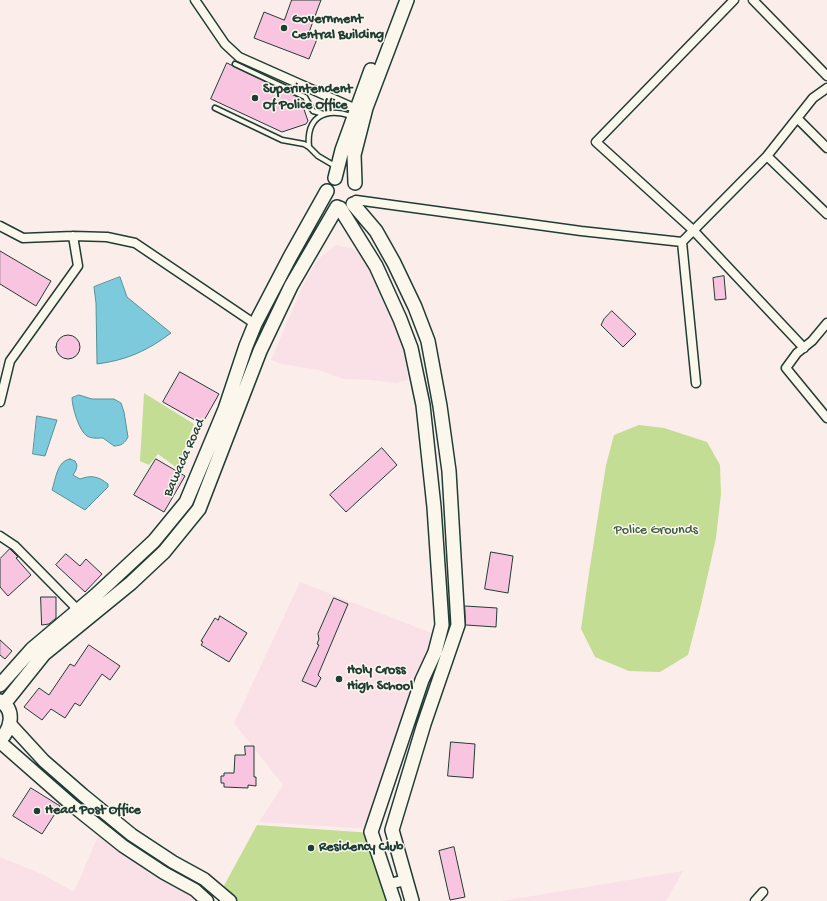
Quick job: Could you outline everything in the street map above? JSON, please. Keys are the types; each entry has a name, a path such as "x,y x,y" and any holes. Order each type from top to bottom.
{"main road":[{"path":"398,0 355,113 342,150 336,173 327,191 328,198 332,204 338,207 349,207 355,202 359,192 356,183 354,155 366,108 407,0"},
{"path":"336,173 356,183"},
{"name":"Bawada Road","path":"0,685 32,649 96,595 154,541 186,502 225,409 246,346 290,257 327,191"},
{"path":"355,202 376,231 394,263 415,306 428,341 440,406 449,471 458,625 424,724 392,830 412,901"},
{"path":"338,207 376,266 400,319 411,348 422,405 430,461 442,625 371,832 394,901"},
{"path":"208,901 195,890 164,873 123,846 73,806 0,741 6,734 10,724 10,714 2,703 44,654 131,583 164,552 199,509 260,352 291,286 338,207"},
{"path":"442,625 458,625"},
{"path":"10,724 44,761 132,835 173,862 204,879 230,901"}],"street":[{"path":"195,0 225,44 239,57 355,113"},
{"path":"734,0 596,142 693,230 804,348"},
{"path":"753,0 827,76"},
{"path":"696,383 682,242 767,156 813,98 827,88"},
{"path":"797,118 827,148"},
{"path":"767,156 827,214"},
{"path":"355,202 682,242"},
{"path":"0,226 24,238 73,236 107,237 135,243 256,324"},
{"path":"0,402 10,361 78,266 73,236"},
{"path":"827,323 812,341 797,353 786,368 827,418"},
{"path":"0,536 15,546 78,610"},
{"path":"389,884 406,880"},
{"path":"755,901 763,892"}],"lane":[{"path":"235,64 305,98 313,111 324,114"},
{"path":"215,108 282,140 298,142 310,147 336,173"},
{"path":"310,147 309,134 318,117 329,112 355,113"}],"shaded area":[{"path":"336,245 367,252 402,338 408,380 396,383 344,379 319,370 282,364 271,360 305,281 318,259"},
{"name":"Holy Cross High School","path":"300,582 439,636 372,829 259,822 283,785 234,723"},
{"path":"101,829 207,901 0,901 0,857 42,874 74,892"},
{"path":"683,871 666,901 502,901"}],"green space":[{"path":"144,393 194,424 177,468 158,454 149,465 140,461"},
{"name":"Police Grounds","path":"639,425 664,428 707,442 720,465 721,494 716,538 688,655 660,672 629,671 595,657 581,629 606,465 614,435"},
{"name":"Residency Club","path":"257,825 372,833 395,901 230,901 220,893"}],"water":[{"path":"120,277 127,297 171,333 154,345 136,354 118,360 97,364 96,303 94,287"},
{"path":"79,395 92,399 114,399 121,403 128,437 121,445 114,446 103,438 91,438 84,433 76,418 72,402 72,398"},
{"path":"37,416 57,420 45,456 33,454"},
{"path":"70,459 75,461 77,465 73,475 80,479 94,477 101,479 108,484 108,487 85,510 52,490 56,475 62,463"}],"building":[{"name":"Government Central Building","path":"292,0 321,0 308,35 317,39 309,59 254,38 264,12 284,20"},
{"name":"Superintendent Of Police Office","path":"227,63 300,98 308,121 306,124 282,132 211,99"},
{"path":"0,251 51,281 36,306 0,284"},
{"path":"724,276 726,299 715,300 713,278"},
{"path":"612,311 636,334 623,347 601,325 604,319"},
{"path":"68,335 73,336 79,342 79,352 73,358 68,359 63,358 57,352 56,347 57,342 63,336"},
{"path":"180,372 219,394 202,424 163,402"},
{"path":"382,448 397,465 346,512 330,495"},
{"path":"156,459 185,476 164,512 134,495"},
{"path":"10,549 31,575 8,596 0,587 0,559"},
{"path":"491,552 513,556 508,593 485,589"},
{"path":"66,554 80,566 86,559 102,574 85,592 56,565"},
{"path":"41,597 56,597 56,618 49,624 42,625"},
{"path":"334,598 348,604 318,675 321,678 316,687 302,681 319,645 317,644 319,639 318,634"},
{"path":"465,606 497,608 496,627 466,625"},
{"path":"220,616 247,633 229,662 201,645 203,642 201,641 215,618 218,620"},
{"path":"0,640 12,651 5,659 0,655"},
{"path":"89,645 120,666 110,680 102,674 80,706 75,703 65,718 51,709 42,720 24,707 39,688 49,695 70,664 74,666"},
{"path":"451,742 475,744 473,778 448,776"},
{"path":"245,746 254,746 254,777 256,777 256,786 248,785 248,788 224,787 224,783 221,783 221,776 224,776 224,773 234,773 235,755 245,755"},
{"name":"Head Post Office","path":"31,788 60,806 42,834 13,816"},
{"path":"454,847 465,897 450,900 439,851"}],"place":[{"name":"Government Central Building","path":"284,28"},
{"name":"Superintendent Of Police Office","path":"255,98"},
{"name":"Holy Cross High School","path":"339,679"},
{"name":"Head Post Office","path":"37,811"},
{"name":"Residency Club","path":"311,848"}]}
